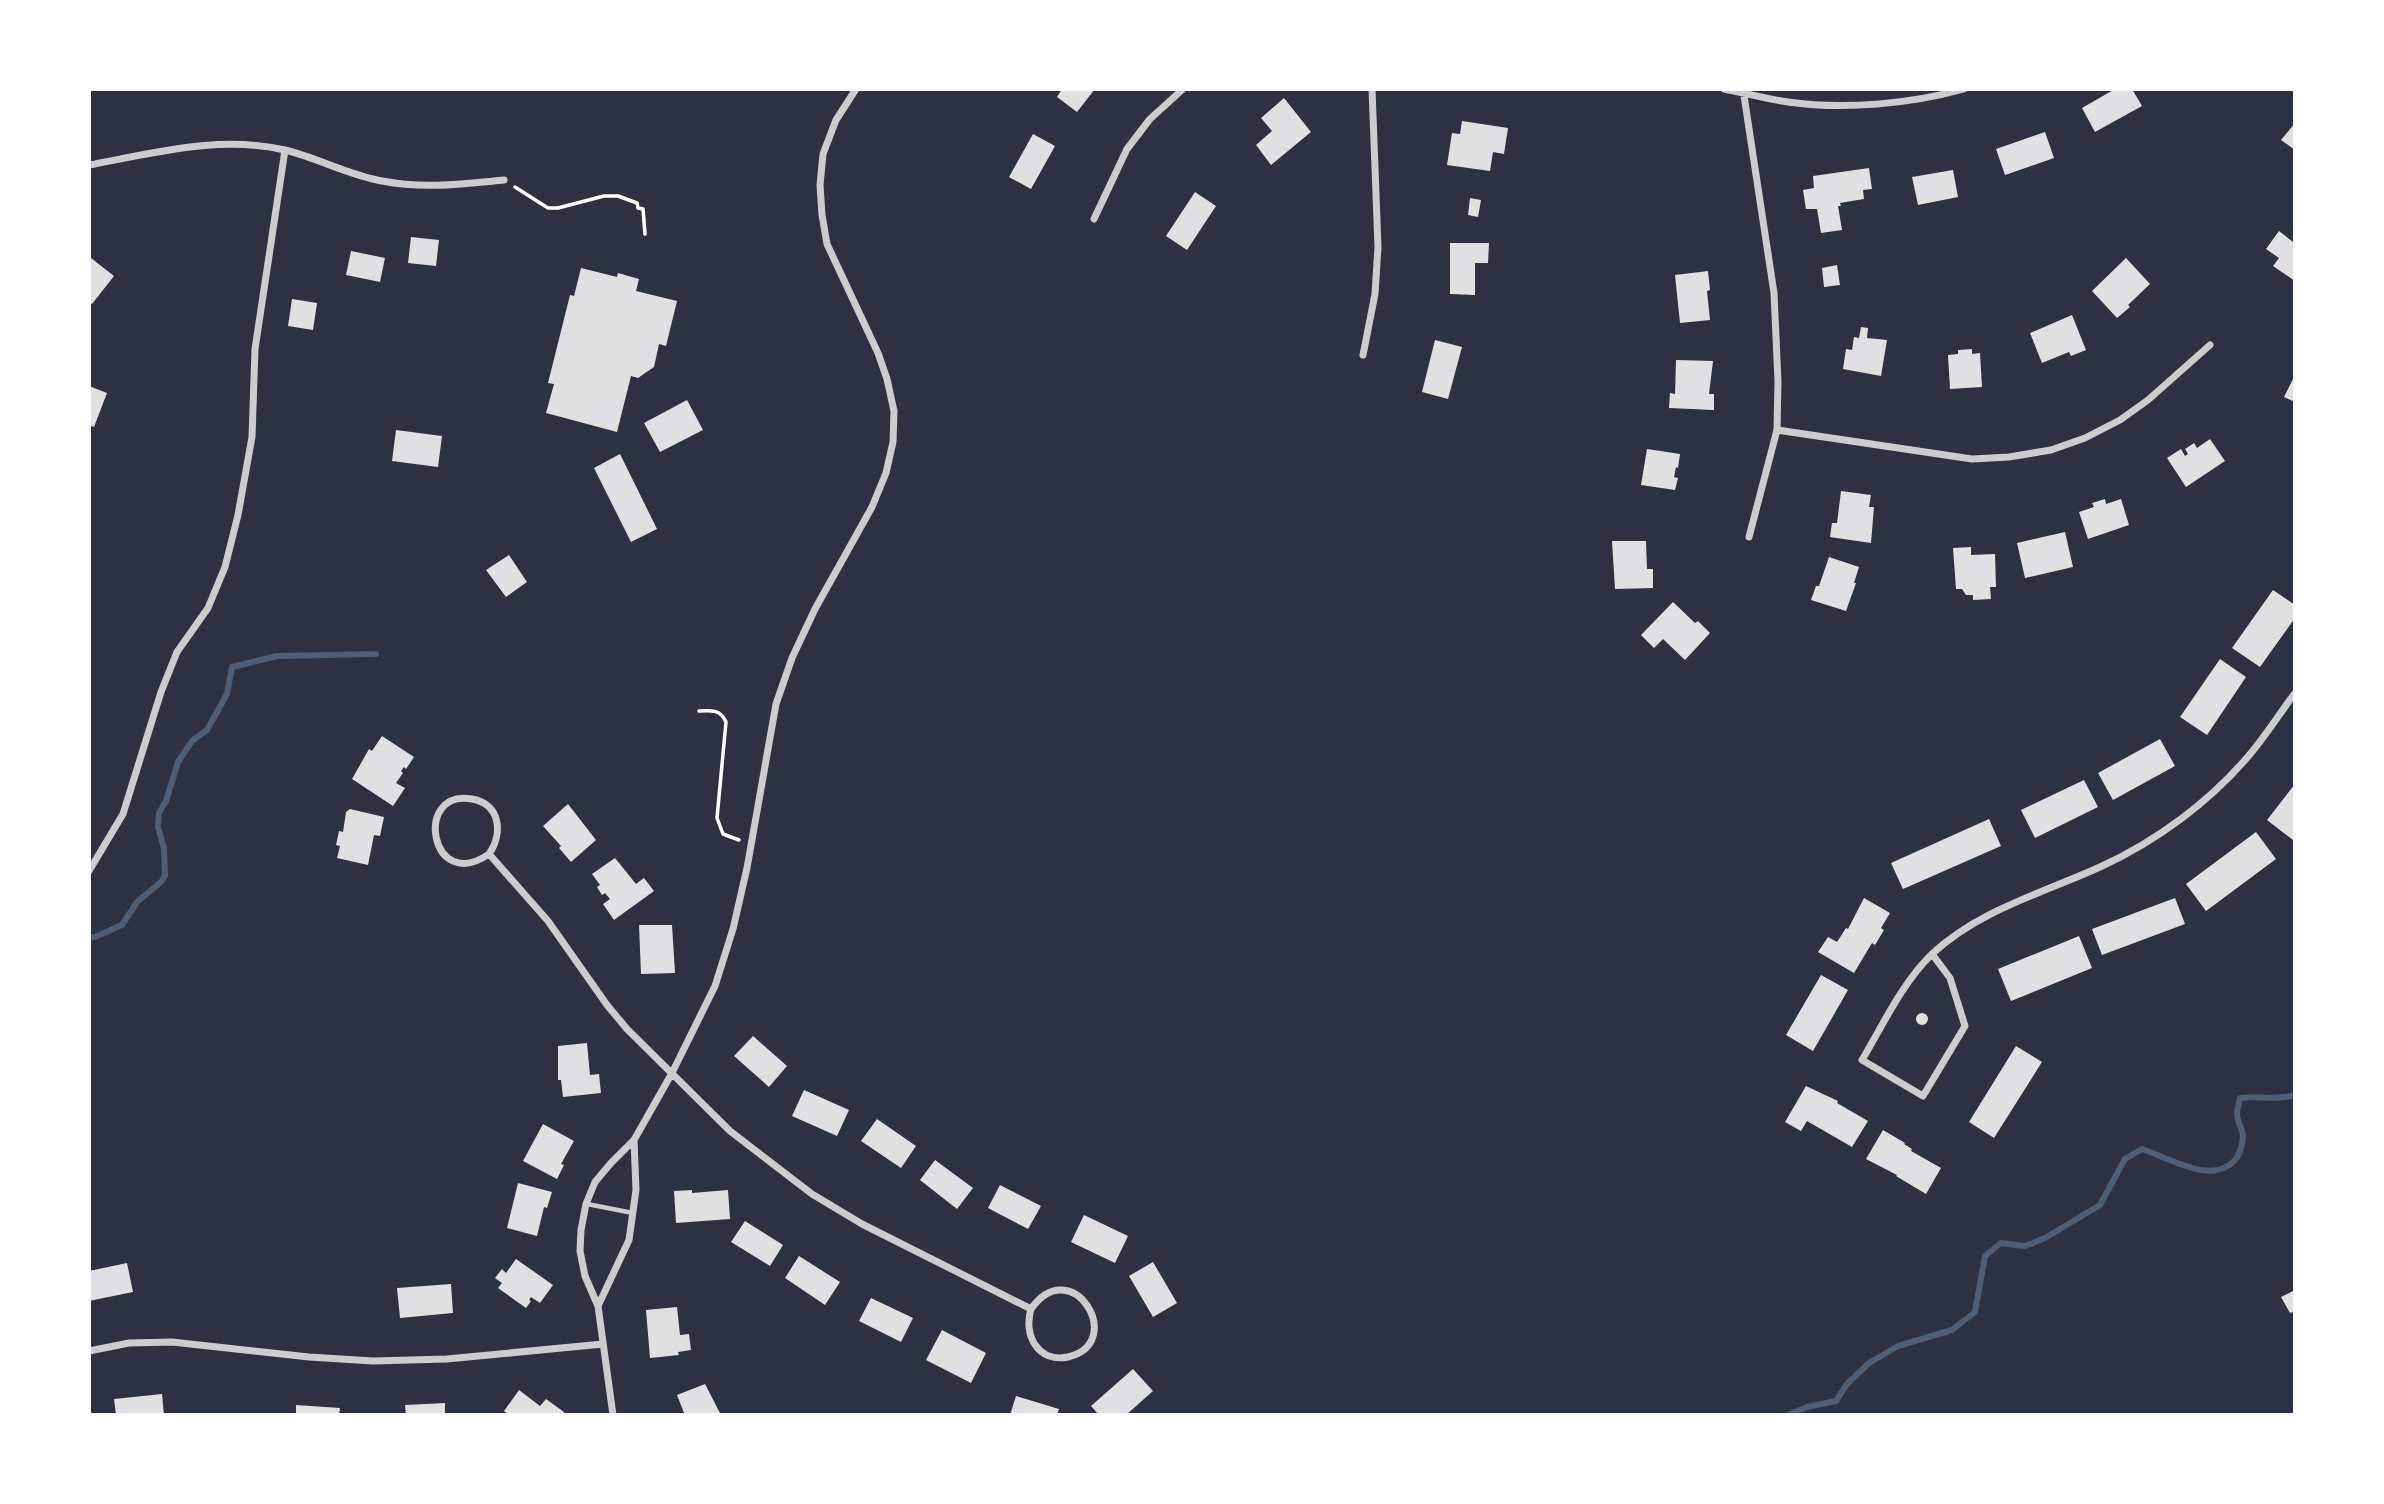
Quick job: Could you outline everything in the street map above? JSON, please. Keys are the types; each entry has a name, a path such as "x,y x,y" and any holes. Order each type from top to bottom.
{"street":[{"path":"613,1415 598,1306 585,1276 580,1251 586,1204 596,1182 634,1140 672,1073 715,986 733,929 776,704 792,658 815,609 872,507 886,473 893,442 894,411 887,379 878,352 827,244 822,215 820,185 823,154 836,120 856,89"},
{"path":"1094,219 1127,149 1150,119 1183,89"},
{"path":"1363,355 1375,294 1378,247 1373,89"},
{"path":"1724,89 1788,102 1825,105 1934,98 1964,89"},
{"path":"1743,91 1774,293 1778,339 1777,430 1749,537"},
{"path":"89,164 214,143 285,150 381,181 428,187 504,180"},
{"path":"89,871 123,814 161,692 177,652 208,608 225,568 253,437 255,349 285,150"},
{"path":"1777,430 1972,459 2051,450 2085,438 2120,420 2148,400 2210,345"},
{"path":"1932,954 1950,978 1965,1026 1923,1096 1862,1060 1913,976 1932,954 1982,917 2102,866 2144,843 2186,815 2221,785 2251,752 2295,693"},
{"path":"474,799 484,803 492,811 498,821 499,832 496,844 489,854 470,863 459,862 442,853 436,845 434,826 445,806 455,800 474,799"},
{"path":"489,854 548,921 627,1029 730,1131 812,1194 863,1224 1031,1309"},
{"path":"598,1306 626,1249 634,1213 634,1140"},
{"path":"1055,1291 1066,1291 1079,1296 1092,1312 1094,1321 1091,1340 1084,1349 1074,1355 1051,1357 1033,1344 1028,1334 1027,1322 1031,1309 1037,1301 1055,1291"},
{"path":"89,1351 130,1343 172,1342 373,1361 447,1359 603,1344"},
{"path":"612,1405 619,1415"}],"lane":[{"path":"586,1204 634,1213"}],"path":[{"path":"504,180 548,208 604,197 637,202 638,208 643,209 645,234"},
{"path":"699,711 720,713 726,722 717,818 719,827 723,834 732,839 751,842"}],"building":[{"path":"1062,89 1095,89 1077,112 1057,97"},
{"path":"2115,89 2132,89 2142,106 2095,132 2082,108"},
{"path":"1284,98 1311,132 1271,165 1256,145 1272,131 1261,118"},
{"path":"1462,121 1508,128 1504,154 1493,152 1490,171 1447,165 1452,133 1460,134"},
{"path":"2295,123 2295,150 2281,140"},
{"path":"2045,132 2054,158 2005,175 1996,149"},
{"path":"1033,134 1055,146 1031,189 1009,177"},
{"path":"1869,168 1872,189 1863,190 1864,199 1840,203 1841,206 1838,206 1842,230 1821,233 1817,209 1806,209 1803,190 1814,188 1813,176"},
{"path":"1953,170 1958,197 1918,205 1912,177"},
{"path":"1195,192 1216,206 1187,250 1166,236"},
{"path":"1470,198 1481,200 1478,217 1468,215"},
{"path":"2279,231 2293,242 2295,240 2295,281 2273,266 2279,258 2266,249"},
{"path":"411,237 439,240 436,266 408,263"},
{"path":"1450,243 1489,243 1488,263 1475,263 1475,295 1450,294"},
{"path":"351,251 385,258 380,282 346,275"},
{"path":"91,258 114,276 92,304 89,302"},
{"path":"2126,258 2150,284 2117,318 2092,291"},
{"path":"1837,265 1840,285 1824,287 1822,268"},
{"path":"581,268 617,277 618,273 639,279 636,291 677,301 666,346 659,344 654,367 638,378 631,376 617,432 546,413 554,384 548,383 570,295 574,296"},
{"path":"1708,271 1710,320 1680,323 1675,275"},
{"path":"292,299 317,303 313,330 288,326"},
{"path":"2072,315 2086,350 2071,356 2069,352 2042,363 2030,333"},
{"path":"1861,327 1868,328 1867,338 1887,340 1881,376 1843,369 1846,349 1852,350 1854,337 1859,338"},
{"path":"1435,340 1462,347 1448,399 1422,392"},
{"path":"1972,349 1972,354 1980,353 1982,387 1950,389 1948,355 1958,354 1958,350"},
{"path":"1676,360 1713,361 1709,394 1714,394 1714,410 1669,408 1670,393 1675,394"},
{"path":"2295,375 2295,402 2284,397"},
{"path":"89,386 107,393 94,427 89,425"},
{"path":"687,400 703,430 660,452 644,423"},
{"path":"396,430 442,436 438,467 392,461"},
{"path":"2210,439 2225,461 2186,487 2167,458 2181,449 2185,456 2188,454 2185,449 2194,443 2197,448"},
{"path":"1647,449 1680,454 1674,477 1678,478 1675,490 1641,485"},
{"path":"620,454 657,529 631,542 594,468"},
{"path":"1841,491 1871,495 1869,507 1874,507 1871,543 1830,537 1832,523 1837,523"},
{"path":"2105,499 2106,504 2121,499 2129,525 2088,539 2079,512 2094,507 2092,503"},
{"path":"2065,532 2073,567 2025,578 2017,543"},
{"path":"1612,541 1646,541 1647,569 1653,569 1653,588 1615,589"},
{"path":"1971,547 1971,555 1995,554 1996,587 1990,587 1991,599 1973,600 1973,595 1966,595 1962,589 1956,589 1953,548"},
{"path":"509,555 527,582 506,597 486,570"},
{"path":"1829,557 1859,567 1846,611 1811,600"},
{"path":"2273,590 2295,605 2295,618 2260,667 2232,648"},
{"path":"1673,602 1710,633 1685,660 1663,639 1654,648 1641,635"},
{"path":"2220,659 2246,677 2207,735 2180,717"},
{"path":"382,736 414,757 406,769 404,767 401,771 403,773 396,783 405,788 393,806 352,779 369,749 372,751"},
{"path":"2160,739 2175,766 2113,800 2098,773"},
{"path":"2084,780 2098,807 2035,838 2021,810"},
{"path":"2295,784 2295,837 2293,840 2267,820"},
{"path":"568,804 596,840 571,862 543,826"},
{"path":"350,809 384,817 380,836 374,835 368,865 337,858 340,846 336,845 339,831 343,832 346,812"},
{"path":"1989,819 2001,846 1903,889 1891,863"},
{"path":"2256,832 2276,859 2206,911 2186,884"},
{"path":"615,858 636,884 644,878 654,891 614,920 603,904 610,899 605,893 602,895 597,887 600,885 592,874"},
{"path":"1864,898 1890,913 1875,945 1872,943 1854,973 1818,952 1828,937 1837,942 1846,928 1848,929"},
{"path":"2175,898 2185,924 2102,955 2092,929"},
{"path":"639,925 672,925 675,973 641,974"},
{"path":"2079,936 2092,968 2011,1001 1998,969"},
{"path":"1821,975 1848,990 1813,1051 1786,1035"},
{"path":"1917,1014 1927,1014 1927,1024 1917,1024"},
{"path":"753,1036 787,1066 769,1087 734,1056"},
{"path":"587,1043 590,1075 599,1074 601,1093 563,1097 561,1080 558,1080 558,1046"},
{"path":"2016,1046 2042,1062 1994,1138 1969,1122"},
{"path":"1806,1086 1838,1101 1837,1103 1868,1121 1852,1147 1807,1121 1801,1131 1785,1122"},
{"path":"804,1090 849,1110 837,1136 792,1116"},
{"path":"877,1119 916,1146 901,1168 861,1141"},
{"path":"543,1124 574,1141 561,1164 564,1165 557,1179 523,1161"},
{"path":"1883,1130 1905,1143 1911,1151 1941,1168 1926,1194 1866,1159"},
{"path":"935,1160 973,1188 957,1209 920,1180"},
{"path":"518,1183 552,1192 547,1208 544,1207 537,1236 507,1228"},
{"path":"1000,1185 1041,1206 1028,1229 988,1208"},
{"path":"692,1190 692,1193 728,1190 730,1219 676,1223 674,1191"},
{"path":"1084,1215 1128,1236 1115,1263 1071,1242"},
{"path":"745,1221 783,1245 770,1266 731,1242"},
{"path":"799,1256 840,1282 825,1305 785,1278"},
{"path":"516,1259 553,1285 540,1303 531,1297 526,1308 498,1288 502,1283 495,1278 502,1269 506,1273"},
{"path":"1153,1262 1177,1303 1153,1317 1129,1276"},
{"path":"127,1263 133,1292 89,1301 89,1271"},
{"path":"451,1284 453,1313 400,1318 397,1288"},
{"path":"2295,1290 2295,1317 2281,1297"},
{"path":"871,1298 913,1318 901,1342 859,1321"},
{"path":"677,1307 680,1335 689,1334 691,1350 678,1352 679,1355 650,1358 646,1310"},
{"path":"942,1330 986,1353 971,1383 926,1360"},
{"path":"1133,1369 1153,1391 1126,1415 1099,1415 1091,1406"},
{"path":"705,1384 721,1415 684,1413 677,1395"},
{"path":"519,1390 540,1406 546,1399 564,1412 562,1415 509,1415 504,1411"},
{"path":"162,1394 164,1415 116,1415 114,1399"},
{"path":"1016,1396 1059,1409 1057,1415 1010,1415"},
{"path":"445,1403 445,1415 406,1415 405,1405"},
{"path":"296,1405 340,1408 339,1415 296,1415"}],"waterway":[{"path":"89,937 122,925 137,902 162,881 165,875 164,848 158,827 159,813 166,801 178,762 192,741 207,730 227,694 232,667 277,656 376,654"},
{"path":"1788,1415 1807,1407 1836,1401 1847,1384 1869,1363 1898,1346 1952,1330 1975,1312 1985,1256 2001,1243 2025,1246 2045,1238 2100,1205 2125,1159 2142,1149 2202,1170 2225,1168 2234,1161 2242,1145 2243,1135 2237,1114 2240,1098 2281,1098 2295,1095"}]}
